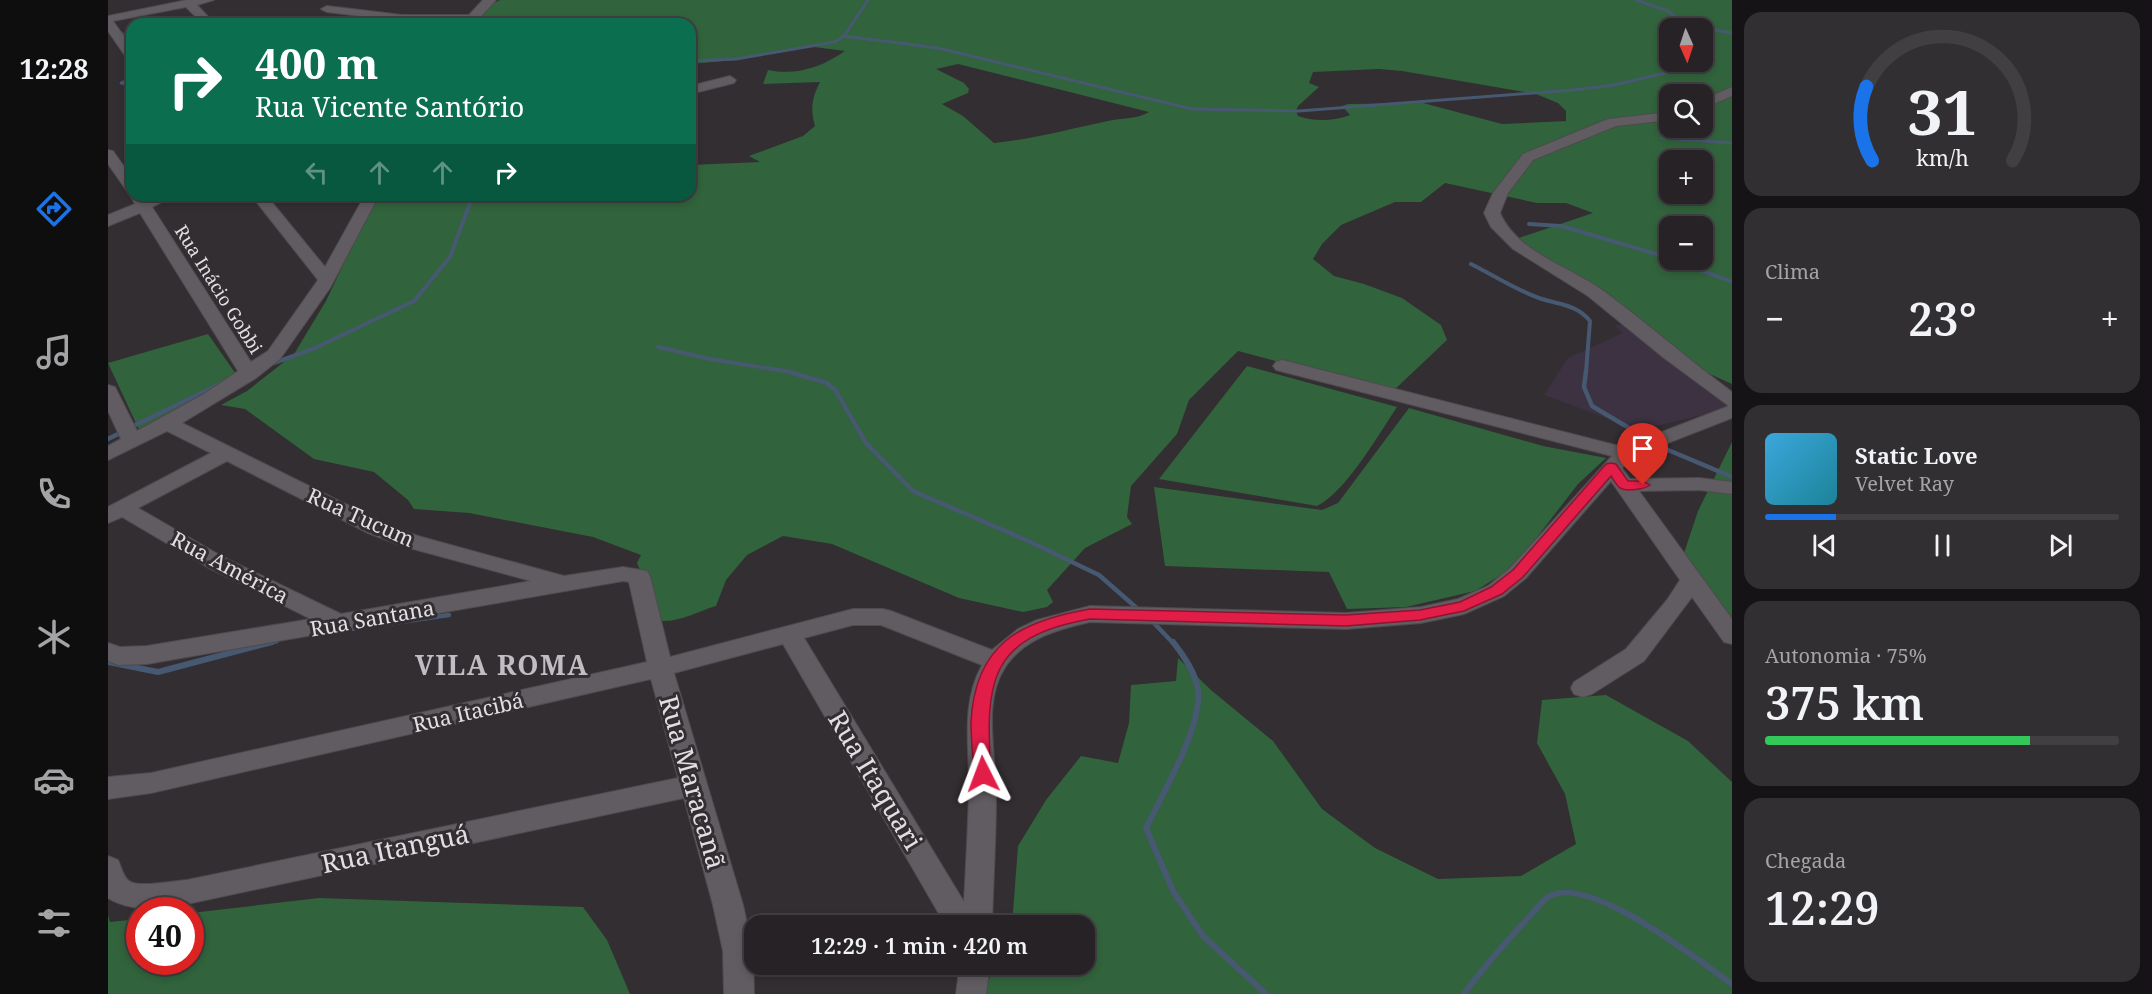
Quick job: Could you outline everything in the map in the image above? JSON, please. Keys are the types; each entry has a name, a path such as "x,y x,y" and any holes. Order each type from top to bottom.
{"street":[{"path":"126,40 110,18 187,2 208,0"},
{"path":"473,18 490,0"},
{"path":"187,2 203,18"},
{"path":"401,18 412,2"},
{"path":"327,9 381,18"},
{"path":"108,37 126,42"},
{"path":"696,88 730,80"},
{"path":"1713,100 1732,91"},
{"path":"1659,117 1613,122 1521,162 1491,207 1492,214 1522,248 1605,299 1631,323 1732,401"},
{"path":"108,153 126,179"},
{"path":"108,221 138,201"},
{"name":"Rua Inácio Gobbi","path":"141,201 249,374"},
{"path":"263,201 326,279"},
{"path":"108,454 167,423 249,374 281,347 326,279 369,201"},
{"path":"1282,366 1620,468 1699,484 1732,488"},
{"path":"108,391 132,441"},
{"path":"977,915 983,774 980,722 985,690 996,661 1009,645 1029,632 1059,620 1090,614 1346,621 1420,615 1464,606 1496,591 1518,573 1620,468 1732,411"},
{"name":"Rua Tucum","path":"167,423 398,537 565,583"},
{"path":"115,512 228,452"},
{"path":"1620,468 1692,580 1732,636"},
{"name":"Rua América","path":"115,512 340,623"},
{"name":"Rua Santana","path":"108,652 131,657 147,656 565,583 635,574"},
{"name":"Rua Maracanã","path":"635,574 641,578 660,668 728,905 738,951 739,994"},
{"path":"1583,688 1635,655 1675,606 1692,580"},
{"name":"Rua Itacibá","path":"108,788 151,783 660,668 853,617 869,615 883,617 996,661"},
{"name":"Rua Itaquari","path":"790,635 955,915"},
{"name":"Rua Itanguá","path":"108,868 113,883 121,892 144,896 187,892 694,785"},
{"path":"971,994 974,975"}],"shaded area":[{"path":"1614,325 1625,325 1732,408 1639,430 1544,395 1568,358 1623,333"}],"green space":[{"path":"500,0 1732,0 1732,384 1683,362 1516,239 1593,213 1566,203 1537,203 1445,183 1421,202 1395,202 1341,225 1322,244 1313,259 1334,276 1402,298 1441,325 1447,340 1392,392 1238,351 1189,400 1177,434 1131,486 1127,517 1132,524 1085,548 1047,590 1053,602 1047,607 1023,612 959,598 832,544 783,536 747,555 726,580 716,606 669,621 653,620 646,585 637,563 641,555 593,537 469,513 414,509 408,500 374,472 314,459 245,409 221,405 247,391 294,354 326,301 373,201 696,201 696,165 760,162 749,156 803,136 815,126 813,103 820,82 763,84 768,70 789,72 808,69 827,62 845,51 806,46 735,60 696,63 696,18 478,18 490,5","holes":["958,64 1149,112 1135,117 994,143 963,116 942,104 968,93 969,89 964,83 936,69","1379,69 1536,94 1558,103 1566,111 1566,121 1502,124 1423,103 1348,104 1342,106 1350,115 1331,120 1298,116 1296,111 1298,106 1319,87 1309,83 1313,72"]},
{"path":"208,334 238,377 141,434 108,363"},
{"path":"1247,366 1397,407 1350,476 1328,499 1317,506 1159,479"},
{"path":"1409,408 1543,446 1606,458 1578,484 1514,567 1475,591 1406,607 1347,609 1329,572 1165,566 1154,487 1322,510 1338,503"},
{"path":"1732,442 1732,626 1683,556 1698,511"},
{"path":"1178,658 1211,690 1273,741 1322,809 1375,848 1438,879 1521,876 1576,844 1565,794 1537,743 1542,700 1606,695 1688,741 1732,782 1732,994 983,994 991,975 1095,975 1095,915 1013,915 1018,846 1046,800 1081,756 1118,763 1129,723 1131,685 1176,681"},
{"path":"319,898 583,907 607,940 630,994 108,994 108,915 110,922 126,920 126,975 204,975 204,911"}],"waterway":[{"path":"844,36 868,0"},
{"path":"1636,0 1668,11 1685,25 1732,33"},
{"path":"120,32 126,37"},
{"path":"696,61 736,59 835,42 844,36"},
{"path":"844,36 938,48 1192,109 1299,111 1573,90 1614,85 1670,72"},
{"path":"126,81 121,83 126,84"},
{"path":"1662,138 1732,143"},
{"path":"274,363 315,348 414,301 450,257 471,201"},
{"path":"1529,224 1561,226 1659,255"},
{"path":"1471,264 1522,291 1573,308 1585,315 1590,321 1586,372"},
{"path":"1700,270 1732,282"},
{"path":"658,347 710,359 787,371"},
{"path":"787,371 827,383 836,391 866,443 913,491 1026,540 1099,575 1139,610"},
{"path":"1586,371 1584,387 1592,406 1661,447 1732,477"},
{"path":"129,428 224,382"},
{"path":"108,439 122,432"},
{"path":"330,632 449,615"},
{"path":"1152,621 1174,644"},
{"path":"266,644 277,641"},
{"path":"108,662 158,672 272,642"},
{"path":"1173,642 1195,678 1198,706 1180,761 1146,828 1173,891 1203,936 1266,994"},
{"path":"1464,994 1495,954 1543,901 1548,897 1566,893 1589,897 1615,907 1643,922 1732,984"}],"district":[{"name":"VILA ROMA","path":"502,664"}],"route":[{"path":"983,774 980,722 985,690 996,661 1009,645 1029,632 1059,620 1090,614 1346,621 1383,620 1464,606 1496,591 1518,573 1611,467 1624,485 1643,485"}]}
